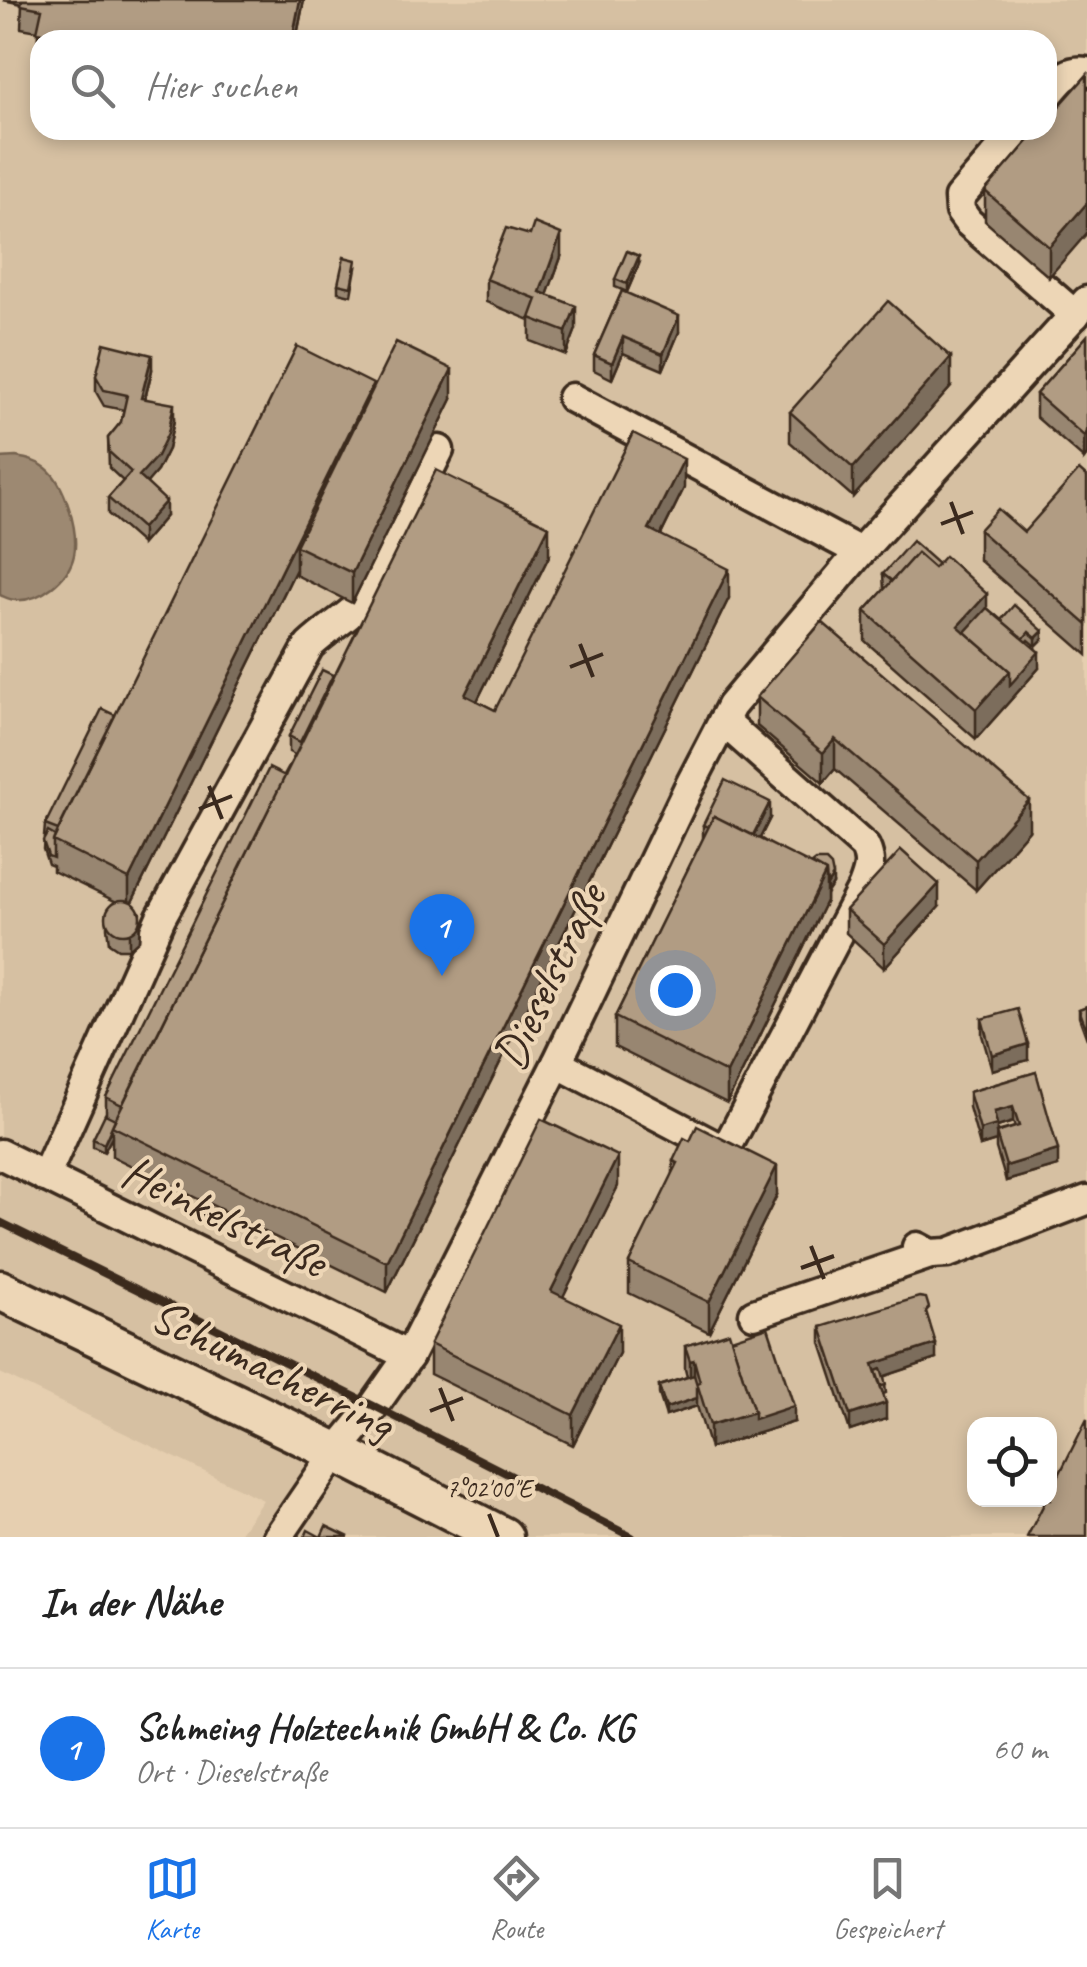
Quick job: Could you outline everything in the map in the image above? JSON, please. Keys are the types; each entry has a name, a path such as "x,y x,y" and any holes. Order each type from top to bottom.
{"main road":[{"name":"Schumacherring","path":"0,1290 502,1537"}],"street":[{"path":"1057,85 1074,70 1087,72"},
{"path":"1009,140 960,198 960,211 968,222 1081,308"},
{"name":"Dieselstraße","path":"278,1537 336,1452 410,1356 731,706 860,552 1081,308"},
{"path":"572,398 860,552"},
{"path":"46,1177 161,917 309,646 364,601 439,450"},
{"path":"556,1062 725,1152 863,887 870,871 865,846 723,721"},
{"name":"Heinkelstraße","path":"0,1154 410,1356"},
{"path":"754,1314 923,1250 948,1253 1087,1200"}],"shaded area":[{"path":"0,0 1087,0 1087,1537 237,1537 263,1500 0,1373"},
{"path":"16,457 39,464 53,475 69,508 75,545 71,564 60,580 25,600 0,595 0,458"}],"building":[{"path":"22,0 300,0 294,30 37,30 42,9 21,5"},
{"path":"1087,75 1087,203 1049,247 985,191 1029,140 1057,140 1057,109"},
{"path":"534,223 561,234 540,292 576,306 566,332 530,318 537,299 486,279 506,228 530,235"},
{"path":"627,251 639,256 627,284 615,279"},
{"path":"344,257 356,260 351,287 338,284"},
{"path":"622,291 679,316 663,354 623,337 612,363 594,355"},
{"path":"888,301 951,357 853,468 790,412"},
{"path":"1087,336 1087,432 1084,436 1036,394"},
{"path":"396,342 452,369 352,573 296,546"},
{"path":"104,343 152,355 141,398 174,404 168,433 157,456 139,476 166,501 142,528 108,498 131,472 109,452 108,438 121,422 127,395 104,390 96,376"},
{"path":"297,346 373,384 129,879 53,841"},
{"path":"633,433 684,459 649,529 729,569 387,1262 112,1126 436,470 549,526 465,695 495,710"},
{"path":"1079,470 1087,477 1087,625 979,530 998,509 1024,532"},
{"path":"912,541 938,564 934,568 917,553 892,581 883,574"},
{"path":"917,553 934,568 945,556 987,594 958,626 1010,671 976,709 865,611"},
{"path":"1014,605 1043,631 1036,638 1029,632 1023,639 1001,620"},
{"path":"987,608 1039,652 1010,685 1010,671 965,632"},
{"path":"822,622 1029,800 976,860 835,739 823,753 757,697"},
{"path":"322,670 333,675 300,742 289,736"},
{"path":"102,709 115,715 58,830 45,825"},
{"path":"269,768 285,776 122,1105 106,1097"},
{"path":"725,780 770,802 753,835 714,816 708,827 703,825"},
{"path":"714,816 826,872 727,1073 615,1017"},
{"path":"48,832 55,836 53,858 48,856 43,841"},
{"path":"901,850 939,884 884,944 846,910"},
{"path":"826,861 831,866 833,876 827,885 826,872 812,864"},
{"path":"123,900 135,905 140,917 135,929 123,934 111,929 106,917 111,905"},
{"path":"1087,1006 1087,1031 1079,1009"},
{"path":"1018,1009 1028,1044 992,1055 982,1019"},
{"path":"1036,1072 1058,1150 1006,1166 996,1133 1019,1126 1013,1107 994,1112 997,1125 980,1130 969,1092"},
{"path":"105,1114 115,1119 104,1144 93,1139"},
{"path":"541,1119 618,1156 551,1291 619,1324 573,1415 430,1344"},
{"path":"697,1126 777,1166 709,1302 629,1263 678,1163 673,1161 684,1138 690,1141"},
{"path":"204,1201 222,1210 217,1221 199,1212"},
{"path":"926,1298 936,1344 873,1364 886,1403 850,1415 821,1327"},
{"path":"768,1327 794,1406 754,1419 731,1339"},
{"path":"729,1332 754,1412 710,1425 694,1360 690,1361 685,1346"},
{"path":"881,1369 886,1385 881,1386 876,1371"},
{"path":"694,1375 697,1398 666,1408 659,1386"},
{"path":"1087,1419 1087,1537 1027,1537 1042,1507 1057,1507 1057,1479"},
{"path":"326,1526 349,1537 321,1537"}],"railway":[{"path":"0,1222 632,1537"}],"place":[{"name":"Schmeing Holztechnik GmbH & Co. KG","path":"442,976"}]}
